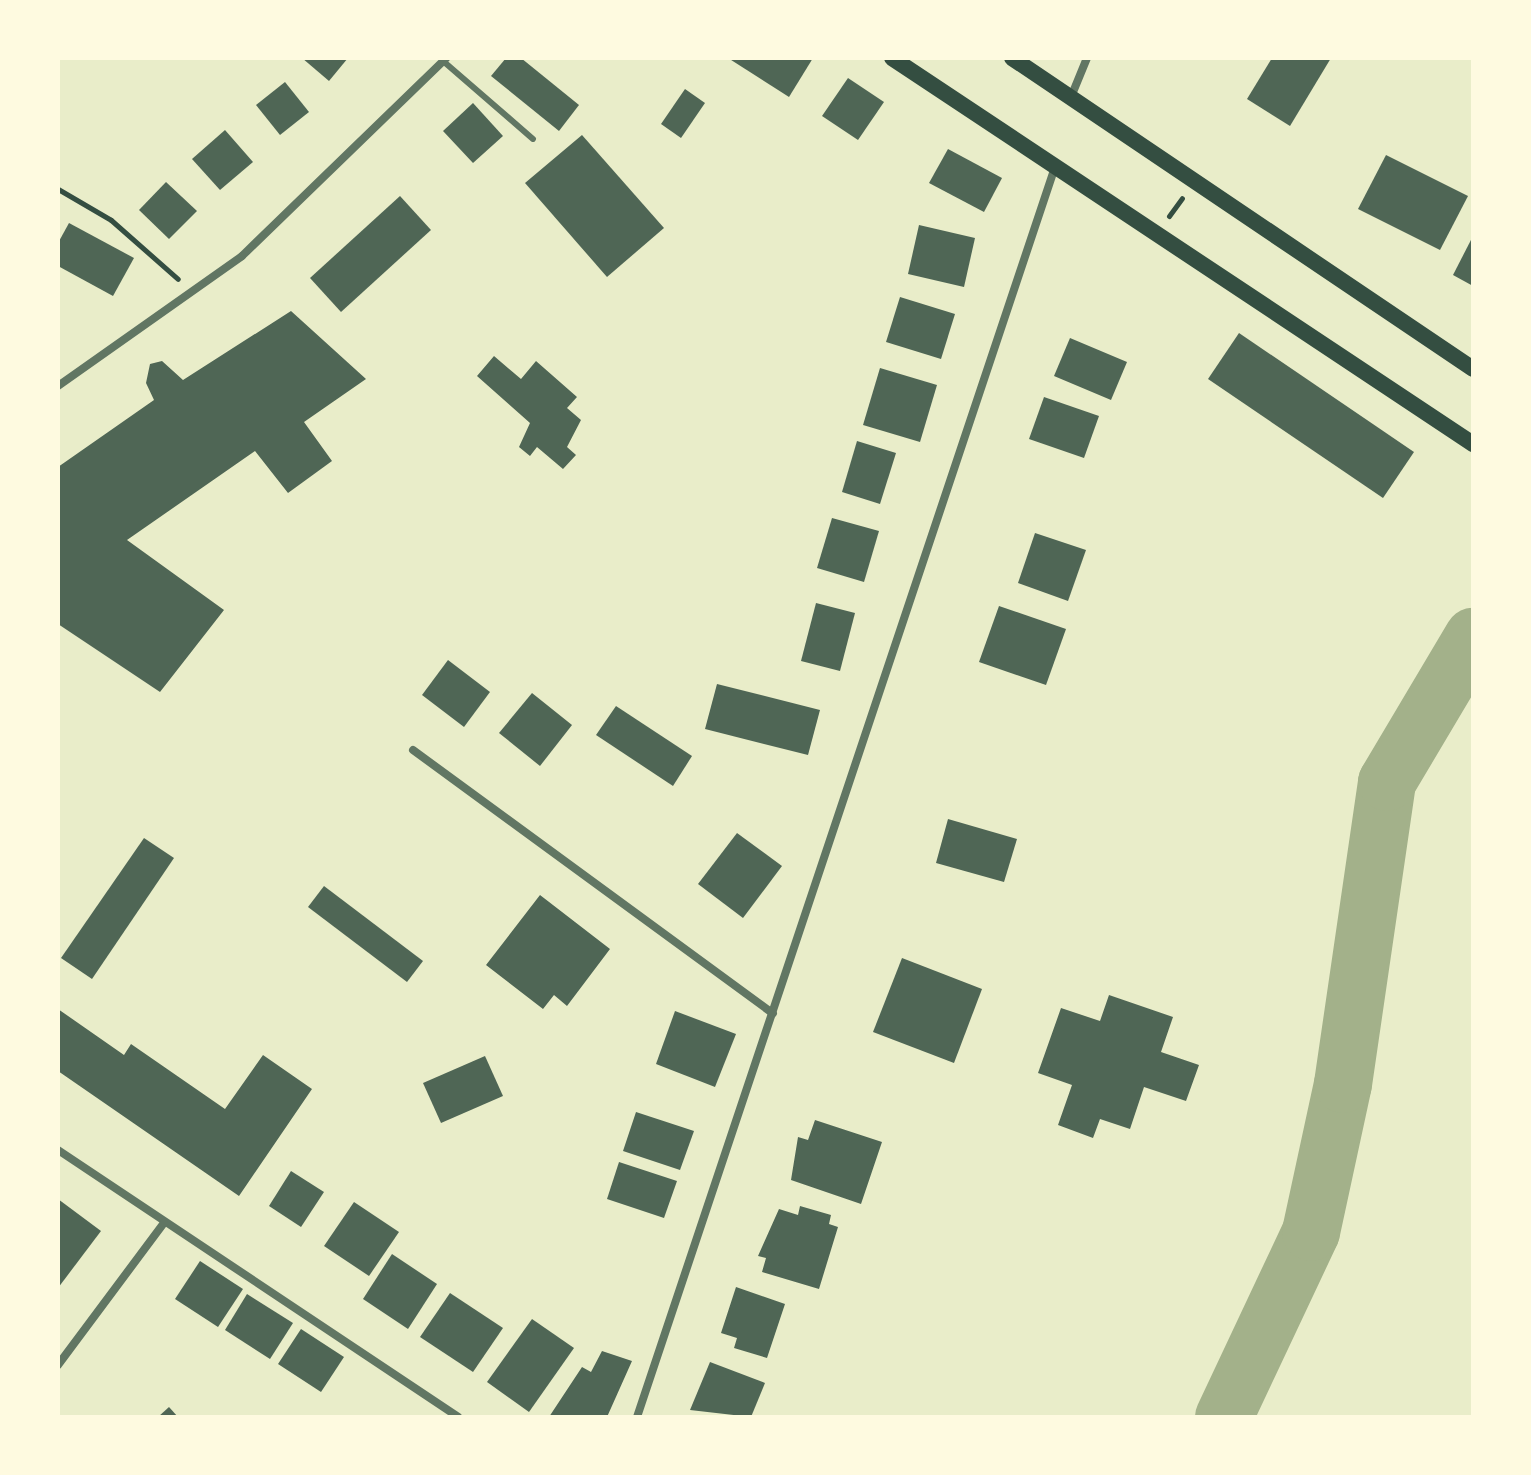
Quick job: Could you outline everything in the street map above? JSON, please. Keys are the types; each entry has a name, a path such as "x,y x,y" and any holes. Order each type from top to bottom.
{"main road":[{"path":"892,58 1154,235 1473,444"},
{"path":"1012,58 1473,369"}],"street":[{"path":"1071,97 1087,58"},
{"path":"58,386 242,256 444,59"},
{"path":"637,1417 1055,167"},
{"path":"413,750 773,1013"},
{"path":"58,1150 458,1417"},
{"path":"58,1365 164,1223"}],"lane":[{"path":"444,59 533,139"}],"path":[{"path":"1154,235 1195,181"},
{"path":"58,189 111,220 193,291"}],"building":[{"path":"302,58 348,58 329,81"},
{"path":"506,58 521,58 579,105 559,131 491,76"},
{"path":"728,58 813,58 789,97"},
{"path":"1272,58 1331,58 1290,126 1247,99"},
{"path":"848,78 884,102 858,140 822,116"},
{"path":"285,82 309,112 280,135 256,105"},
{"path":"685,89 705,103 681,138 661,124"},
{"path":"473,103 503,136 473,163 443,131"},
{"path":"225,130 253,162 220,190 192,159"},
{"path":"582,135 664,228 607,277 525,183"},
{"path":"948,149 1002,178 984,212 929,183"},
{"path":"1386,155 1468,196 1440,250 1358,209"},
{"path":"166,182 197,211 169,239 139,210"},
{"path":"400,196 431,230 341,312 310,278"},
{"path":"69,223 134,258 113,296 58,266 58,243"},
{"path":"919,225 975,238 964,287 908,274"},
{"path":"1473,236 1473,286 1453,275"},
{"path":"900,297 955,314 941,359 886,342"},
{"path":"291,311 366,379 304,422 332,461 288,493 255,451 127,540 224,610 160,692 58,624 58,467 154,400 146,383 150,364 162,361 183,380"},
{"path":"1239,333 1414,452 1383,498 1208,379"},
{"path":"1070,338 1127,362 1111,400 1054,376"},
{"path":"494,356 521,379 536,361 577,397 567,408 581,420 567,447 576,455 563,469 537,447 530,456 519,447 530,423 477,376"},
{"path":"880,368 937,385 920,442 863,425"},
{"path":"1044,397 1099,416 1084,458 1029,439"},
{"path":"857,441 896,453 880,504 842,492"},
{"path":"832,518 879,531 864,582 817,568"},
{"path":"1035,533 1086,550 1068,601 1018,583"},
{"path":"816,603 855,613 840,671 801,661"},
{"path":"999,606 1066,629 1046,685 979,662"},
{"path":"448,660 490,692 464,727 422,695"},
{"path":"717,684 820,710 808,755 705,729"},
{"path":"532,693 572,725 540,766 499,733"},
{"path":"616,706 692,756 673,786 596,735"},
{"path":"948,819 1017,839 1004,882 936,863"},
{"path":"737,833 782,866 743,918 698,884"},
{"path":"144,838 174,858 92,979 61,958"},
{"path":"324,886 423,961 407,982 308,907"},
{"path":"540,895 610,949 567,1006 554,995 543,1009 486,965"},
{"path":"902,958 982,989 954,1063 873,1032"},
{"path":"1109,995 1173,1017 1161,1052 1199,1065 1186,1101 1144,1087 1130,1129 1100,1119 1093,1138 1058,1125 1072,1085 1038,1073 1061,1008 1100,1021"},
{"path":"58,1009 124,1055 131,1044 225,1109 263,1055 312,1089 239,1196 58,1071"},
{"path":"675,1011 736,1034 715,1087 656,1064"},
{"path":"485,1056 503,1096 441,1123 423,1083"},
{"path":"636,1112 694,1131 680,1170 623,1151"},
{"path":"815,1120 882,1142 861,1204 791,1180 798,1137 808,1140"},
{"path":"619,1162 677,1181 664,1218 607,1199"},
{"path":"291,1171 324,1192 301,1227 269,1206"},
{"path":"58,1199 101,1231 58,1288"},
{"path":"354,1202 399,1232 369,1276 324,1246"},
{"path":"800,1206 831,1215 829,1224 838,1227 819,1289 762,1272 766,1258 758,1256 779,1209 798,1215"},
{"path":"392,1254 437,1284 408,1329 363,1299"},
{"path":"200,1261 243,1289 218,1327 175,1299"},
{"path":"736,1287 785,1304 767,1358 734,1348 737,1338 721,1333"},
{"path":"450,1293 503,1328 473,1372 420,1337"},
{"path":"247,1294 293,1323 270,1359 225,1330"},
{"path":"532,1319 574,1348 529,1412 487,1382"},
{"path":"301,1329 344,1357 321,1392 278,1364"},
{"path":"602,1351 632,1361 607,1417 549,1417 582,1367 591,1372"},
{"path":"710,1362 765,1383 751,1417 690,1410"},
{"path":"169,1407 178,1417 158,1417"}],"waterway":[{"path":"1224,1417 1311,1232 1343,1084 1387,782 1473,637"}]}
